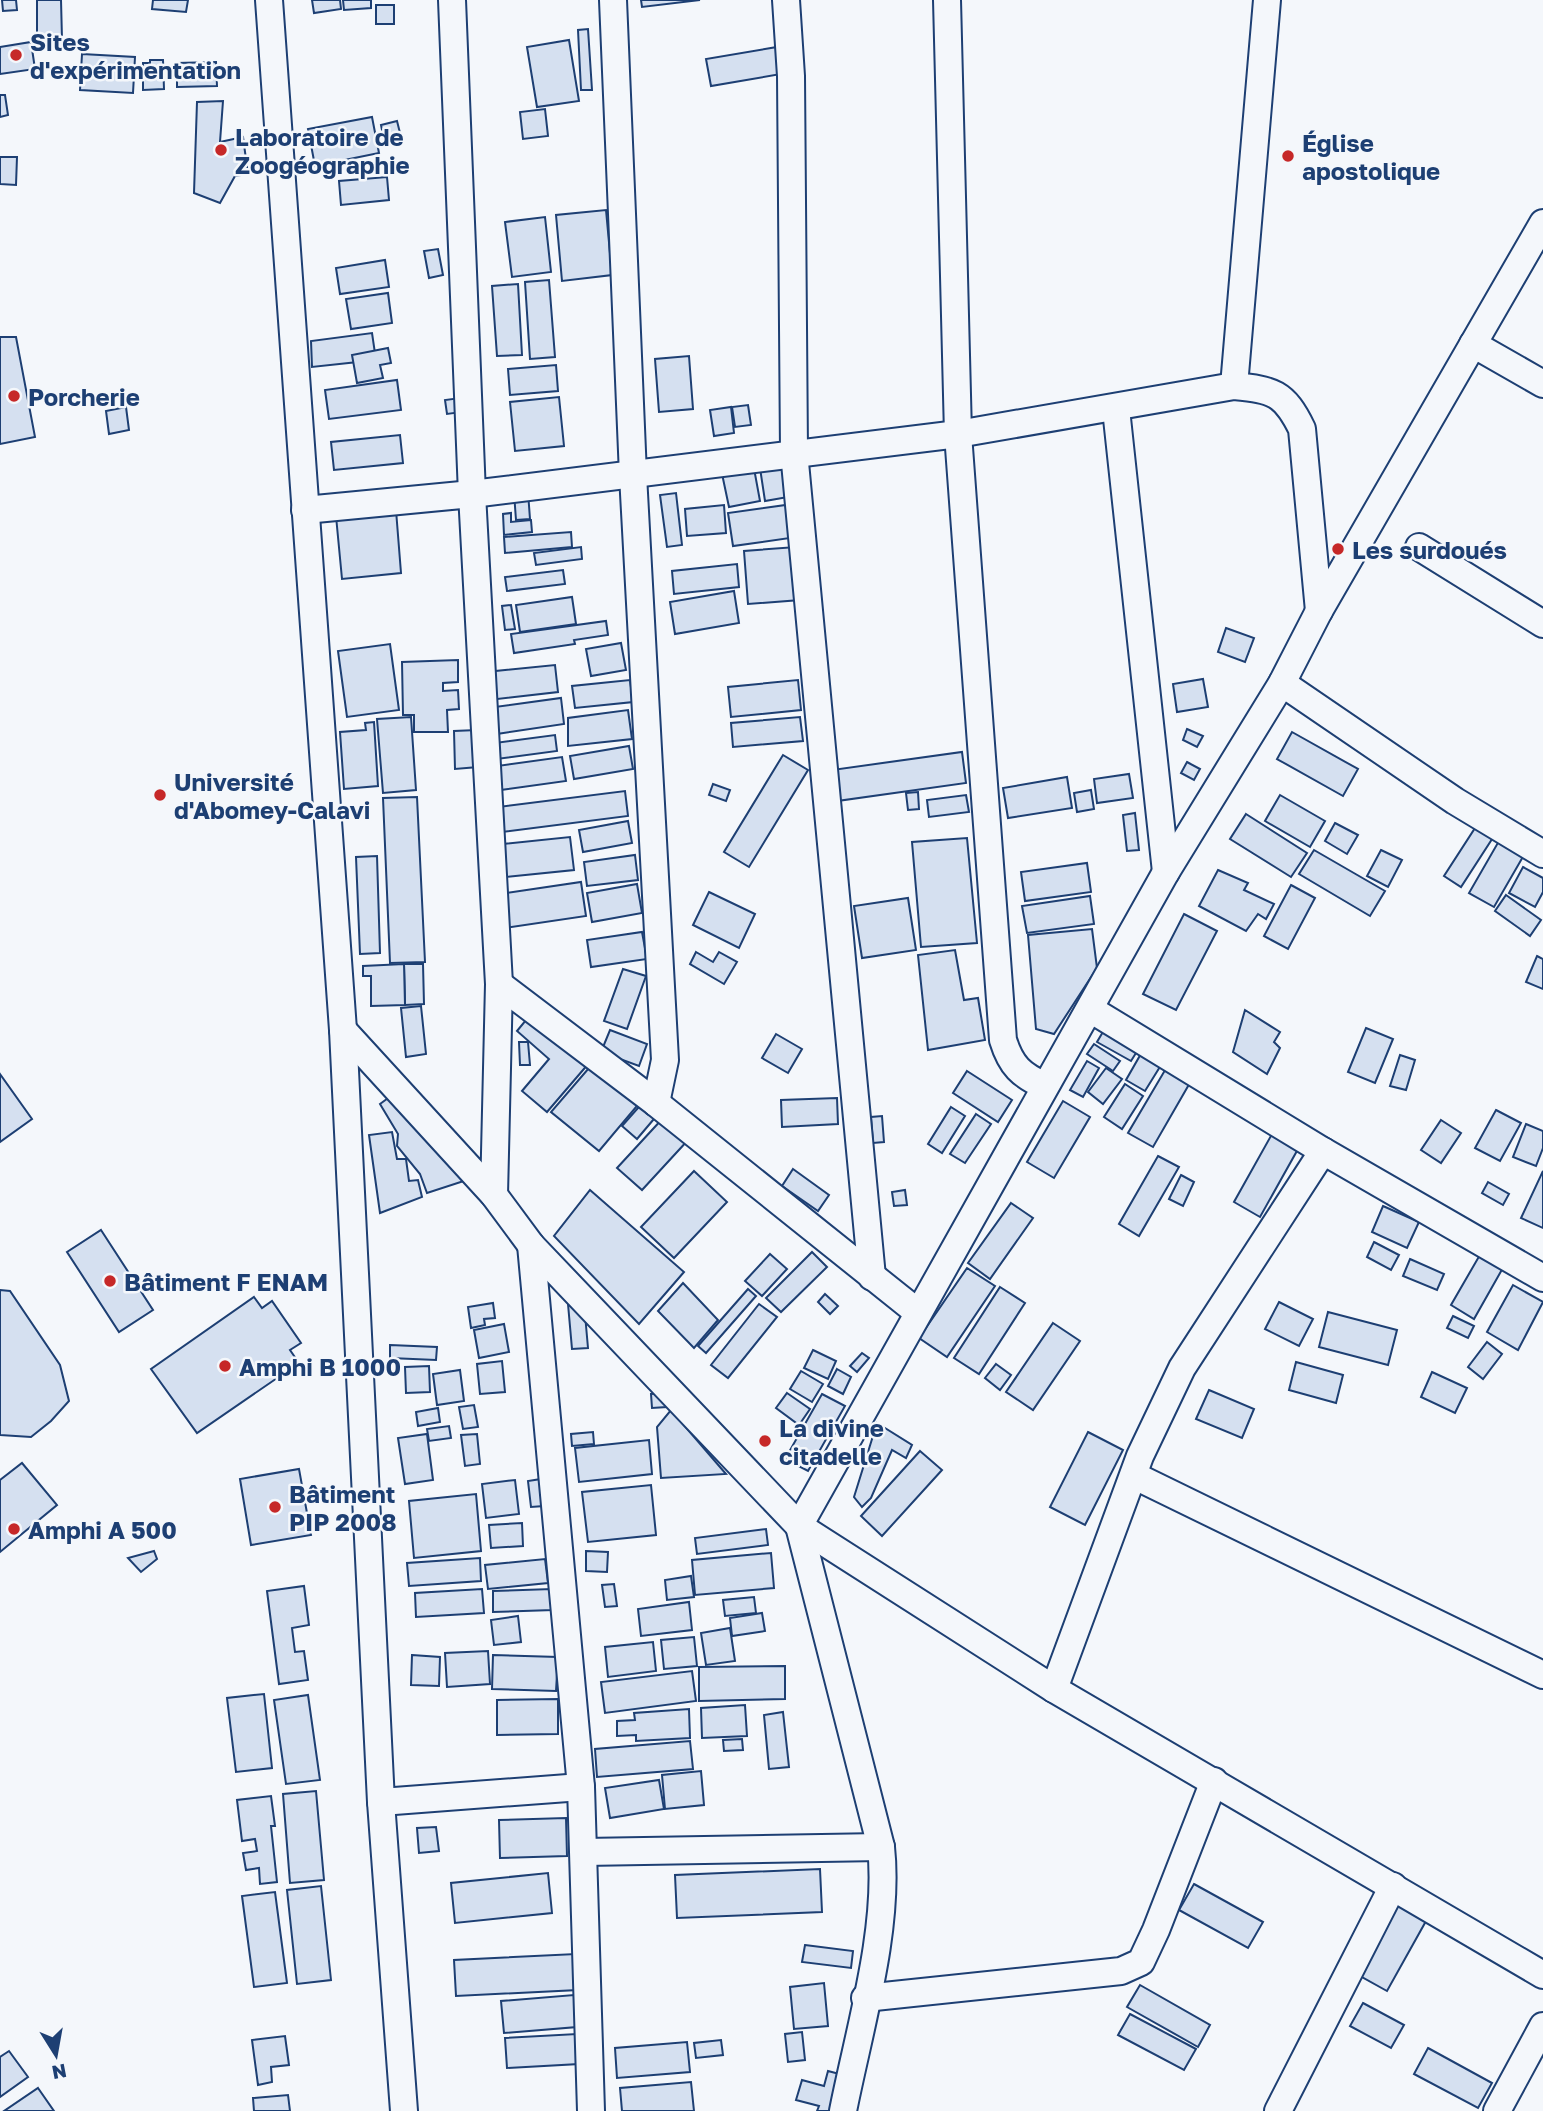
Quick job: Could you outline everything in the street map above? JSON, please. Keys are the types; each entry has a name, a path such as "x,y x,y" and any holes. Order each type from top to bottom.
{"street":[{"path":"270,0 342,1030 381,1802 404,2111"},
{"path":"452,0 472,494 499,984 494,1195"},
{"path":"613,0 633,475 665,1060 656,1103"},
{"path":"786,0 791,76 793,452 872,1277"},
{"path":"947,0 958,434 1003,1040 1009,1061 1022,1075 1045,1086"},
{"path":"1234,386 1268,0"},
{"path":"843,2111 882,1914 884,1879 881,1847 799,1526 916,1311 1166,872 1282,682 1319,611 1543,223"},
{"path":"1473,344 1543,384"},
{"path":"305,510 472,494 793,452 958,434 1116,409 1234,386 1271,390 1290,405 1302,429 1319,611"},
{"path":"1116,409 1166,872"},
{"path":"1419,547 1543,624"},
{"path":"1282,682 1455,801 1543,854"},
{"path":"499,984 656,1103 916,1311"},
{"path":"1090,1009 1323,1151 1543,1278"},
{"path":"342,1030 494,1195 531,1245 799,1526 1054,1689 1543,1975"},
{"path":"1054,1689 1135,1476 1140,1456 1182,1368 1323,1151"},
{"path":"531,1245 581,1787 591,2111"},
{"path":"1135,1476 1543,1675"},
{"path":"865,1998 1077,1973 1121,1971 1141,1962 1214,1781"},
{"path":"381,1802 581,1787"},
{"path":"584,1852 881,1847"},
{"path":"1278,2111 1393,1886"},
{"path":"1497,2111 1543,2026"}],"building":[{"path":"2,0 16,0 17,10 3,11"},
{"path":"37,0 61,0 62,39 37,40"},
{"path":"153,0 188,0 186,12 152,9"},
{"path":"312,0 340,0 341,9 314,13"},
{"path":"343,0 371,0 371,8 344,10"},
{"path":"641,0 700,0 642,7"},
{"path":"376,5 394,5 394,24 376,24"},
{"path":"588,29 592,90 581,90 578,30"},
{"path":"569,40 579,101 537,107 527,47"},
{"name":"Sites d'expérimentation","path":"31,42 35,69 0,74 0,47"},
{"path":"777,47 781,74 711,86 706,59"},
{"path":"82,54 135,57 133,93 80,90"},
{"path":"150,60 163,60 164,89 143,90 143,63 150,63"},
{"path":"216,62 217,86 177,87 177,63"},
{"path":"0,95 5,95 8,115 0,117"},
{"name":"Laboratoire de Zoogéographie","path":"223,101 220,142 243,137 248,174 235,176 220,203 194,193 197,102"},
{"path":"545,109 548,136 523,139 520,112"},
{"path":"372,117 379,153 315,166 308,129"},
{"path":"397,121 401,137 384,140 381,125"},
{"path":"0,157 17,157 16,185 0,184"},
{"path":"387,177 389,200 341,205 339,181"},
{"path":"606,210 612,275 562,281 556,215"},
{"path":"545,217 551,272 512,277 505,222"},
{"path":"438,249 443,275 429,278 424,251"},
{"path":"385,260 389,287 340,294 336,268"},
{"path":"549,280 555,357 530,359 525,282"},
{"path":"518,284 522,355 497,356 492,286"},
{"path":"388,293 392,323 351,329 346,299"},
{"path":"372,333 376,360 312,367 311,341"},
{"name":"Porcherie","path":"0,337 16,337 35,437 0,444"},
{"path":"388,348 391,363 380,365 383,378 357,383 352,355"},
{"path":"689,356 693,409 659,412 655,359"},
{"path":"556,365 558,391 510,395 508,369"},
{"path":"397,380 401,410 329,419 325,390"},
{"path":"559,397 564,446 515,451 510,402"},
{"path":"460,398 462,412 447,414 445,400"},
{"path":"748,405 751,425 735,427 732,407"},
{"path":"126,407 129,430 109,434 106,411"},
{"path":"731,407 734,433 714,436 710,410"},
{"path":"400,435 403,463 334,470 331,442"},
{"path":"753,463 760,501 729,507 721,469"},
{"path":"783,464 788,497 765,501 760,468"},
{"path":"528,492 530,519 516,520 514,493"},
{"path":"676,493 682,545 667,547 660,495"},
{"path":"793,504 797,537 733,546 728,513"},
{"path":"724,505 726,533 687,536 685,509"},
{"path":"396,510 401,573 342,579 336,516"},
{"path":"511,513 511,522 531,520 532,532 504,535 503,514"},
{"path":"571,532 572,547 505,553 504,537"},
{"path":"581,547 582,559 536,565 534,553"},
{"path":"796,547 800,600 748,604 744,551"},
{"path":"737,564 739,587 674,594 672,571"},
{"path":"563,570 565,584 507,591 505,577"},
{"path":"734,591 739,623 675,634 670,602"},
{"path":"572,597 576,624 520,632 516,605"},
{"path":"511,605 515,629 505,630 502,606"},
{"path":"606,621 608,635 574,640 575,644 514,653 511,634"},
{"path":"1226,628 1254,638 1245,662 1218,652"},
{"path":"621,643 626,670 591,676 586,649"},
{"path":"390,644 399,710 347,717 338,651"},
{"path":"458,660 458,682 443,683 443,691 458,690 459,709 447,710 448,732 414,732 414,715 403,715 402,662"},
{"path":"555,665 558,692 489,700 486,672"},
{"path":"1203,679 1208,707 1177,712 1173,684"},
{"path":"630,680 633,702 575,708 572,686"},
{"path":"798,680 801,710 731,717 728,687"},
{"path":"561,698 564,724 490,735 487,708"},
{"path":"628,710 632,739 568,746 568,718"},
{"path":"411,717 416,790 383,793 377,719"},
{"path":"800,717 803,741 733,747 731,723"},
{"path":"374,722 378,786 344,789 340,732 366,730 365,723"},
{"path":"1187,729 1203,736 1197,747 1183,740"},
{"path":"477,730 478,767 455,769 454,731"},
{"path":"1292,732 1358,769 1343,796 1277,759"},
{"path":"555,735 557,751 489,760 487,744"},
{"path":"629,746 633,769 574,779 570,756"},
{"path":"962,752 966,783 837,801 832,770"},
{"path":"783,755 808,770 749,867 724,852"},
{"path":"562,757 566,781 493,791 490,767"},
{"path":"1187,762 1200,769 1194,780 1181,773"},
{"path":"1129,774 1133,798 1097,803 1094,779"},
{"path":"1067,777 1072,808 1008,818 1003,788"},
{"path":"713,784 730,790 726,801 709,795"},
{"path":"1091,790 1094,809 1077,812 1074,793"},
{"path":"625,791 628,816 494,833 491,808"},
{"path":"918,792 919,809 908,810 906,793"},
{"path":"966,795 969,812 929,817 927,800"},
{"path":"1280,795 1325,821 1310,847 1265,821"},
{"path":"417,797 425,962 390,963 383,798"},
{"path":"1135,813 1139,850 1127,851 1123,815"},
{"path":"1246,814 1307,853 1291,877 1230,839"},
{"path":"628,821 632,843 583,852 579,830"},
{"path":"1335,823 1358,835 1347,854 1325,841"},
{"path":"1477,825 1494,836 1461,887 1444,876"},
{"path":"1503,834 1528,848 1494,907 1469,893"},
{"path":"570,837 574,870 496,878 493,845"},
{"path":"967,838 977,943 921,947 912,842"},
{"path":"1314,850 1385,891 1370,916 1299,874"},
{"path":"1381,850 1402,860 1388,887 1367,876"},
{"path":"635,855 638,880 587,886 584,862"},
{"path":"377,856 380,953 360,954 356,857"},
{"path":"1087,863 1091,892 1025,901 1021,872"},
{"path":"1523,867 1543,878 1543,892 1535,907 1509,893"},
{"path":"1218,870 1248,883 1244,890 1274,904 1266,919 1258,914 1246,931 1199,906"},
{"path":"581,882 586,916 505,928 500,894"},
{"path":"637,884 642,913 592,922 587,893"},
{"path":"1291,885 1315,898 1288,949 1264,936"},
{"path":"709,892 755,914 739,948 693,925"},
{"path":"1506,895 1541,920 1530,936 1495,911"},
{"path":"1090,896 1094,924 1027,933 1022,906"},
{"path":"908,898 916,950 862,958 854,906"},
{"path":"1184,914 1217,931 1176,1010 1143,994"},
{"path":"1092,929 1097,968 1054,1034 1036,1029 1028,935"},
{"path":"642,932 647,959 591,967 587,940"},
{"path":"955,950 964,1000 978,998 985,1040 928,1050 918,955"},
{"path":"696,952 713,962 719,952 737,962 724,984 690,964"},
{"path":"1537,956 1543,959 1543,989 1526,982"},
{"path":"404,964 423,964 424,1004 405,1005"},
{"path":"404,964 405,1005 371,1006 371,976 363,976 363,966"},
{"path":"623,969 646,976 627,1029 604,1021"},
{"path":"421,1006 426,1054 406,1057 401,1008"},
{"path":"1245,1010 1280,1032 1274,1042 1280,1048 1267,1074 1233,1052"},
{"path":"531,1014 589,1063 547,1112 522,1091 549,1059 517,1031"},
{"path":"1107,1025 1141,1045 1131,1061 1097,1042"},
{"path":"1366,1028 1393,1039 1375,1083 1348,1072"},
{"path":"610,1030 647,1044 639,1066 601,1052"},
{"path":"776,1034 802,1049 788,1073 762,1058"},
{"path":"519,1042 528,1042 530,1065 520,1065"},
{"path":"1094,1044 1120,1061 1113,1071 1087,1054"},
{"path":"1146,1045 1166,1057 1145,1091 1126,1080"},
{"path":"1400,1055 1415,1060 1406,1090 1390,1086"},
{"path":"1171,1060 1195,1074 1153,1147 1128,1133"},
{"path":"595,1061 642,1100 599,1151 551,1112"},
{"path":"1087,1061 1099,1068 1083,1097 1070,1090"},
{"path":"1106,1068 1122,1079 1103,1104 1088,1092"},
{"path":"967,1071 1012,1100 998,1122 953,1093"},
{"path":"0,1074 32,1119 0,1142"},
{"path":"1125,1084 1143,1096 1122,1129 1104,1117"},
{"path":"395,1093 473,1178 427,1193 420,1174 397,1146 398,1134 380,1104"},
{"path":"837,1098 838,1124 782,1127 781,1100"},
{"path":"645,1100 659,1113 637,1139 622,1126"},
{"path":"1063,1101 1090,1117 1054,1178 1027,1162"},
{"path":"951,1107 965,1116 942,1153 928,1144"},
{"path":"1496,1110 1521,1123 1500,1161 1475,1148"},
{"path":"976,1114 991,1124 965,1163 950,1154"},
{"path":"882,1116 884,1142 873,1143 871,1117"},
{"path":"664,1117 689,1139 642,1190 617,1168"},
{"path":"1441,1120 1461,1133 1441,1163 1421,1150"},
{"path":"1526,1124 1543,1131 1543,1148 1536,1166 1513,1157"},
{"path":"392,1132 397,1159 406,1159 409,1181 418,1180 422,1197 380,1213 369,1135"},
{"path":"1272,1134 1298,1149 1260,1217 1234,1202"},
{"path":"1158,1156 1179,1167 1139,1236 1119,1224"},
{"path":"793,1169 829,1195 818,1211 782,1186"},
{"path":"694,1171 727,1202 674,1258 641,1227"},
{"path":"1543,1171 1543,1228 1521,1218"},
{"path":"1181,1175 1194,1182 1183,1206 1169,1199"},
{"path":"1488,1182 1509,1194 1503,1205 1482,1193"},
{"path":"590,1190 684,1272 639,1324 554,1236"},
{"path":"905,1190 907,1205 894,1206 892,1192"},
{"path":"1011,1203 1033,1218 990,1279 968,1263"},
{"path":"1383,1206 1419,1222 1407,1248 1372,1232"},
{"name":"Bâtiment F ENAM","path":"101,1230 153,1310 119,1332 67,1252"},
{"path":"1374,1242 1399,1255 1391,1270 1367,1257"},
{"path":"812,1252 827,1267 781,1312 766,1298"},
{"path":"1481,1253 1504,1266 1474,1319 1451,1305"},
{"path":"770,1254 787,1269 762,1296 745,1281"},
{"path":"1410,1259 1444,1274 1437,1290 1403,1276"},
{"path":"967,1268 995,1286 947,1357 919,1338"},
{"path":"683,1283 718,1320 694,1348 658,1311"},
{"path":"1513,1285 1543,1302 1518,1350 1487,1332"},
{"path":"1000,1287 1025,1303 979,1374 954,1358"},
{"path":"748,1289 756,1296 706,1353 698,1346"},
{"path":"0,1290 10,1291 60,1365 69,1401 51,1421 31,1437 0,1435"},
{"path":"825,1294 838,1306 830,1314 818,1302"},
{"name":"Amphi B 1000","path":"254,1297 262,1308 272,1301 301,1343 290,1350 299,1363 197,1433 151,1369"},
{"path":"1279,1302 1313,1319 1299,1346 1265,1329"},
{"path":"493,1303 495,1318 484,1319 485,1325 471,1328 468,1307"},
{"path":"584,1303 588,1348 572,1349 568,1304"},
{"path":"759,1304 777,1317 728,1378 711,1365"},
{"path":"1328,1312 1397,1330 1388,1365 1319,1347"},
{"path":"1453,1316 1474,1326 1468,1338 1447,1328"},
{"path":"1053,1323 1080,1341 1033,1410 1006,1392"},
{"path":"504,1324 509,1352 479,1358 474,1330"},
{"path":"1487,1342 1502,1354 1483,1379 1468,1367"},
{"path":"390,1345 437,1347 436,1360 390,1358"},
{"path":"813,1350 836,1361 828,1379 804,1368"},
{"path":"862,1353 869,1358 857,1372 850,1366"},
{"path":"502,1361 505,1392 480,1394 477,1364"},
{"path":"1296,1362 1343,1375 1336,1403 1289,1390"},
{"path":"996,1364 1011,1375 1000,1390 985,1378"},
{"path":"429,1366 430,1392 406,1393 405,1367"},
{"path":"837,1369 851,1377 843,1394 828,1386"},
{"path":"460,1370 464,1401 437,1405 433,1374"},
{"path":"801,1371 823,1384 812,1402 790,1389"},
{"path":"1432,1372 1467,1388 1455,1413 1421,1397"},
{"path":"1209,1390 1254,1409 1242,1438 1196,1419"},
{"path":"665,1393 667,1407 652,1408 651,1394"},
{"path":"787,1393 810,1409 799,1425 776,1408"},
{"path":"822,1394 845,1406 808,1471 785,1459"},
{"path":"474,1405 478,1427 463,1429 459,1407"},
{"path":"438,1408 440,1422 418,1426 416,1412"},
{"path":"671,1410 726,1474 661,1478 657,1427"},
{"path":"877,1423 912,1445 906,1458 892,1450 871,1498 862,1507 854,1497"},
{"path":"449,1426 451,1438 429,1441 427,1429"},
{"path":"593,1432 594,1444 572,1446 571,1434"},
{"path":"1088,1432 1123,1450 1085,1525 1050,1507"},
{"path":"427,1434 433,1480 405,1484 398,1438"},
{"path":"477,1434 480,1464 465,1466 461,1435"},
{"path":"649,1440 652,1474 579,1482 575,1448"},
{"path":"920,1451 942,1470 882,1536 861,1516"},
{"name":"Amphi A 500","path":"22,1463 57,1505 0,1552 0,1480"},
{"name":"Bâtiment PIP 2008","path":"299,1469 311,1535 251,1545 240,1479"},
{"path":"541,1479 544,1506 531,1507 528,1481"},
{"path":"515,1480 519,1514 486,1518 482,1484"},
{"path":"651,1485 656,1535 588,1542 582,1492"},
{"path":"476,1494 481,1551 414,1558 409,1501"},
{"path":"522,1523 523,1546 491,1548 489,1525"},
{"path":"766,1529 768,1545 697,1554 695,1538"},
{"path":"154,1551 157,1559 141,1572 128,1558"},
{"path":"586,1551 608,1552 607,1572 586,1571"},
{"path":"771,1553 774,1588 695,1595 692,1560"},
{"path":"480,1558 481,1581 409,1586 407,1563"},
{"path":"545,1559 548,1583 488,1589 485,1565"},
{"path":"691,1576 694,1597 667,1600 665,1580"},
{"path":"614,1584 617,1606 605,1607 602,1585"},
{"path":"304,1586 309,1625 292,1628 295,1652 304,1651 308,1680 279,1684 267,1591"},
{"path":"482,1589 484,1613 416,1617 415,1593"},
{"path":"552,1589 553,1610 493,1612 493,1591"},
{"path":"754,1597 756,1613 725,1616 723,1600"},
{"path":"689,1602 692,1630 641,1636 638,1609"},
{"path":"762,1613 765,1631 732,1636 730,1618"},
{"path":"518,1616 521,1642 494,1645 491,1620"},
{"path":"730,1628 735,1661 706,1665 701,1633"},
{"path":"694,1637 697,1666 664,1669 661,1640"},
{"path":"653,1642 656,1671 608,1677 605,1647"},
{"path":"488,1651 490,1684 447,1687 445,1653"},
{"path":"412,1655 440,1657 439,1686 411,1685"},
{"path":"493,1655 558,1657 556,1691 492,1689"},
{"path":"785,1666 785,1699 699,1701 699,1667"},
{"path":"692,1671 696,1701 605,1713 601,1682"},
{"path":"264,1694 272,1768 236,1772 227,1698"},
{"path":"308,1695 320,1780 286,1784 274,1700"},
{"path":"558,1699 558,1734 497,1735 497,1700"},
{"path":"745,1705 747,1736 702,1738 701,1708"},
{"path":"689,1709 690,1738 636,1741 636,1735 617,1736 617,1721 635,1720 634,1713"},
{"path":"783,1712 789,1767 769,1769 764,1715"},
{"path":"742,1739 743,1750 724,1751 723,1740"},
{"path":"690,1741 693,1769 597,1777 595,1749"},
{"path":"701,1771 704,1805 665,1809 662,1775"},
{"path":"659,1780 664,1809 610,1818 605,1788"},
{"path":"316,1791 324,1880 290,1883 283,1794"},
{"path":"271,1796 277,1882 260,1884 259,1868 246,1870 243,1853 257,1851 255,1839 242,1841 237,1800"},
{"path":"566,1818 567,1856 500,1858 499,1820"},
{"path":"436,1827 439,1851 419,1853 417,1828"},
{"path":"820,1869 822,1912 677,1918 675,1875"},
{"path":"548,1873 552,1913 455,1923 451,1883"},
{"path":"1194,1884 1263,1922 1248,1948 1179,1910"},
{"path":"321,1886 331,1980 297,1984 287,1890"},
{"path":"275,1892 287,1983 254,1987 242,1896"},
{"path":"1393,1902 1426,1921 1387,1991 1353,1972"},
{"path":"805,1945 853,1951 851,1968 802,1962"},
{"path":"576,1954 578,1990 456,1996 454,1960"},
{"path":"824,1983 828,2026 794,2029 790,1987"},
{"path":"1140,1985 1210,2025 1198,2047 1127,2007"},
{"path":"574,1995 577,2027 504,2033 501,2001"},
{"path":"1363,2003 1404,2025 1391,2048 1350,2026"},
{"path":"1130,2014 1196,2049 1184,2070 1118,2035"},
{"path":"802,2032 805,2060 788,2062 785,2034"},
{"path":"577,2034 579,2064 507,2068 505,2038"},
{"path":"285,2036 289,2065 271,2067 272,2082 258,2085 252,2040"},
{"path":"721,2040 723,2055 696,2058 694,2043"},
{"path":"687,2042 690,2072 617,2078 615,2048"},
{"path":"1428,2048 1492,2083 1478,2108 1414,2074"},
{"path":"9,2051 28,2077 0,2097 0,2057"},
{"path":"828,2071 847,2076 837,2111 817,2111 819,2106 796,2100 802,2080 824,2086"},
{"path":"691,2082 694,2111 622,2111 620,2088"},
{"path":"38,2088 54,2111 4,2111"},
{"path":"288,2095 290,2111 254,2111 253,2098"}],"place":[{"name":"Sites d'expérimentation","path":"16,55"},
{"name":"Laboratoire de Zoogéographie","path":"221,150"},
{"name":"Église apostolique","path":"1288,156"},
{"name":"Porcherie","path":"14,396"},
{"name":"Les surdoués","path":"1338,549"},
{"name":"Université d'Abomey-Calavi","path":"160,795"},
{"name":"Bâtiment F ENAM","path":"110,1281"},
{"name":"Amphi B 1000","path":"225,1366"},
{"name":"La divine citadelle","path":"765,1441"},
{"name":"Bâtiment PIP 2008","path":"275,1507"},
{"name":"Amphi A 500","path":"14,1529"}]}
